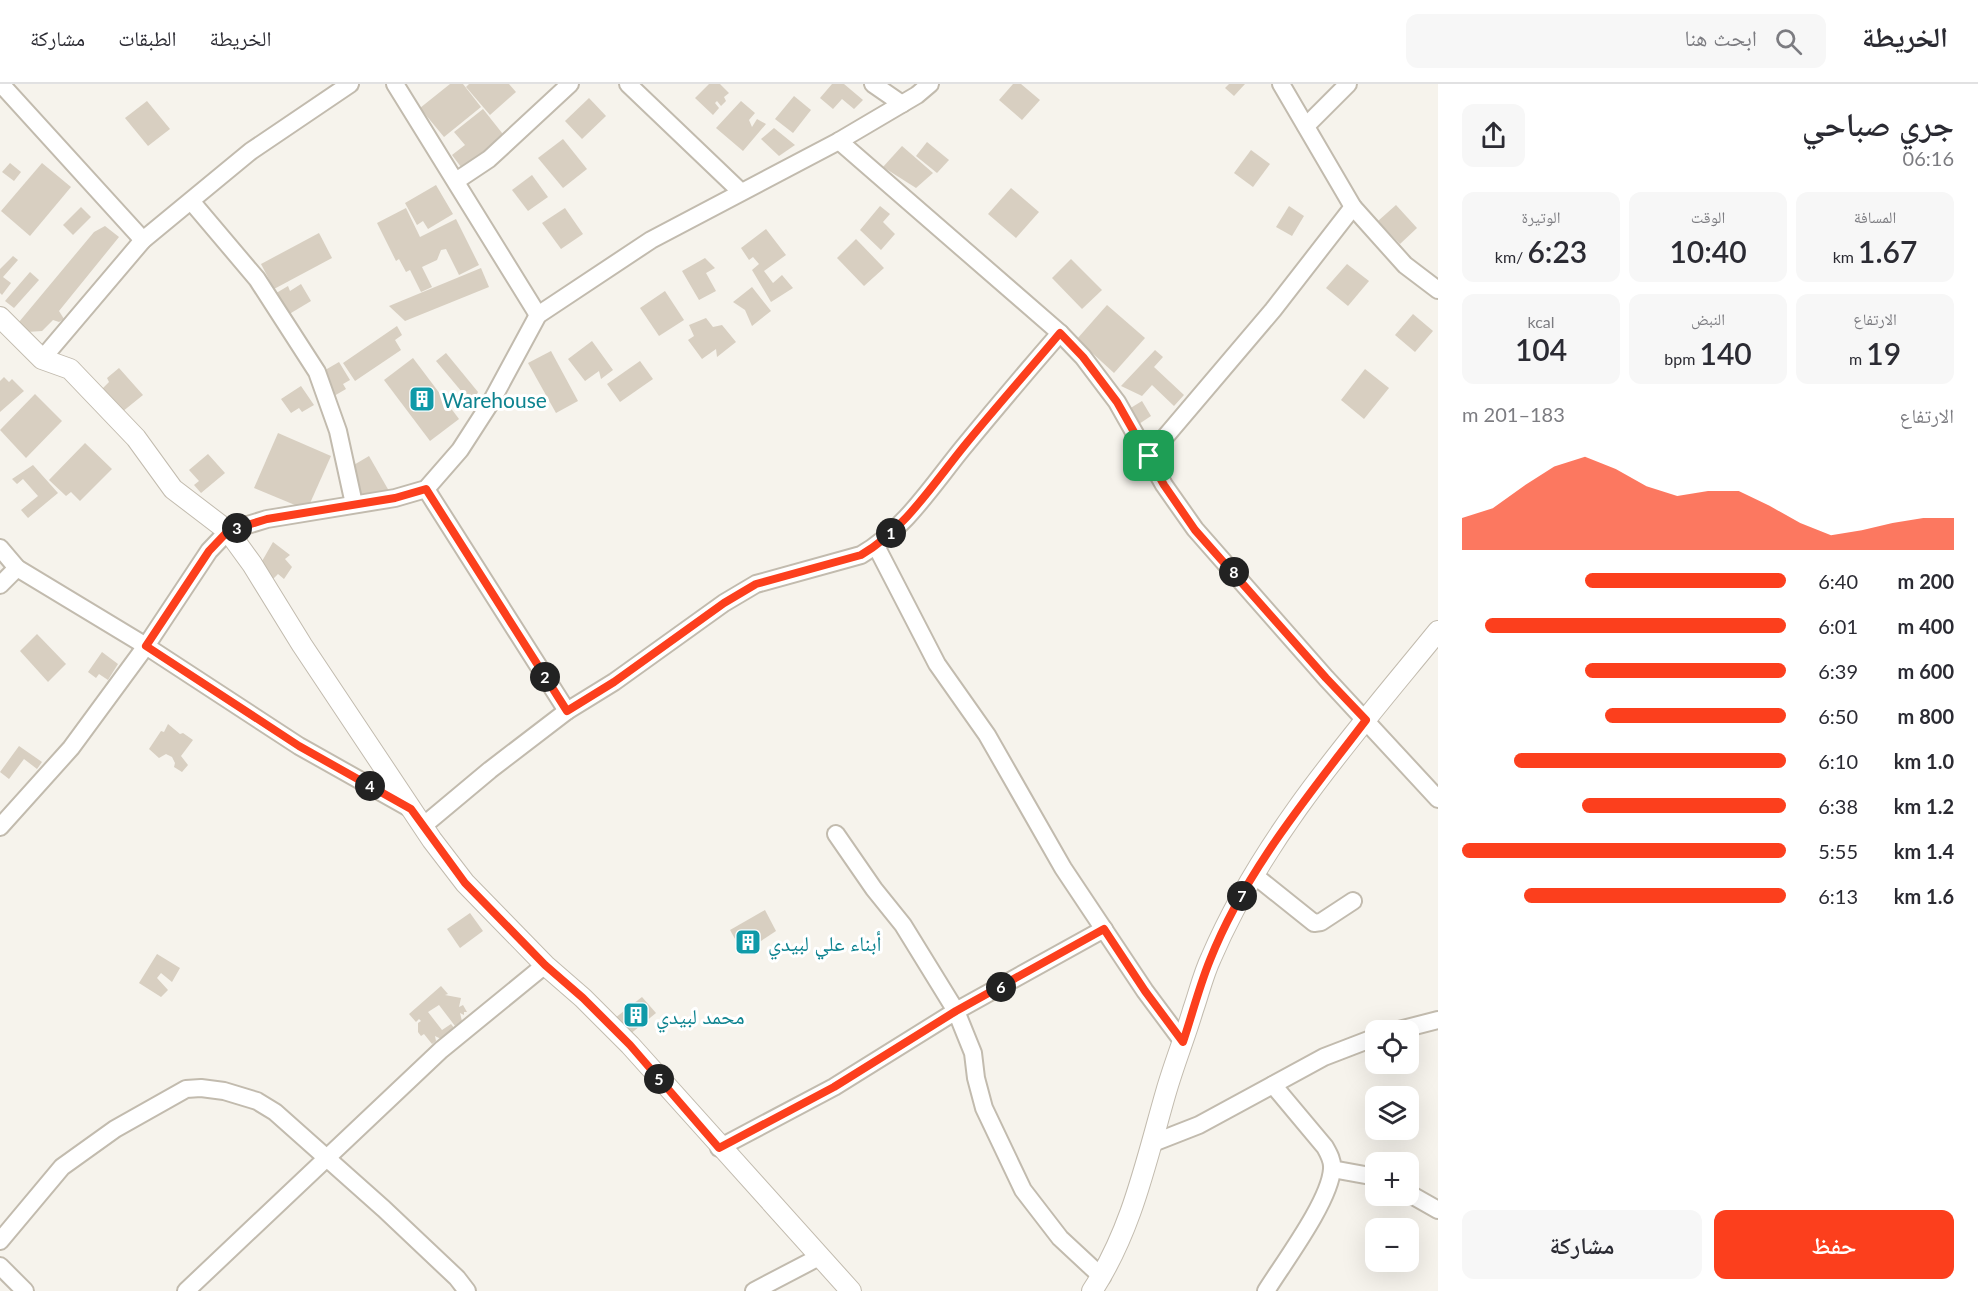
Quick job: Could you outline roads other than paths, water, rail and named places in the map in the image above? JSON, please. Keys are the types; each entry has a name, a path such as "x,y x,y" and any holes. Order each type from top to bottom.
{"street":[{"path":"1,84 143,240"},
{"path":"42,359 143,240 251,151 350,84"},
{"path":"395,84 538,315"},
{"path":"456,181 489,159 570,84"},
{"path":"628,84 740,191"},
{"path":"873,84 902,104"},
{"path":"0,827 71,748 146,646 209,551 228,531 267,519 395,498 426,489 460,450 491,402 538,315 651,240 740,191 839,141 902,104 930,84"},
{"path":"1281,84 1353,207 1405,265 1438,290"},
{"path":"1306,126 1348,84"},
{"path":"839,141 1060,333 1083,357 1117,402 1164,485 1195,530 1326,678 1438,799"},
{"path":"191,201 257,279 317,372 338,431 354,504"},
{"path":"1149,456 1273,310 1353,207"},
{"path":"0,317 42,359 70,369 136,438 173,489 228,531 252,564 302,645 411,809 465,883 545,965 583,998 630,1045 719,1148 850,1291"},
{"path":"423,826 490,770 567,711 614,682 724,603 756,584 861,555 876,546 894,530 930,489 1060,333"},
{"path":"426,489 567,711"},
{"path":"876,546 937,664 987,735 1063,868 1145,991 1183,1042"},
{"path":"0,548 17,568 146,646 299,746 411,809"},
{"path":"0,585 17,568"},
{"path":"836,834 874,889 903,924 956,1011 973,1053 976,1078 984,1108 1023,1190 1097,1284 1120,1241 1139,1194 1166,1091 1210,960 1237,904 1308,795 1438,631"},
{"path":"1254,875 1314,923 1321,922 1353,901"},
{"path":"719,1148 834,1087 956,1011 1104,929"},
{"path":"186,1291 441,1050 545,965"},
{"path":"1419,1025 1438,1020"},
{"path":"1153,1143 1199,1125 1324,1057 1365,1041"},
{"path":"1266,1291 1318,1206 1332,1168 1331,1158 1325,1147 1273,1085"},
{"path":"0,1241 62,1167 115,1128 186,1089 201,1088 224,1091 257,1101 275,1112 449,1270 467,1291"},
{"path":"1332,1168 1365,1175"},
{"path":"1419,1199 1438,1210"},
{"path":"754,1291 819,1257"},
{"path":"0,1266 25,1291"}],"place":[{"name":"Warehouse","path":"422,399"},
{"name":"أبناء علي لبيدي","path":"748,942"},
{"name":"محمد لبيدي","path":"636,1015"}]}
